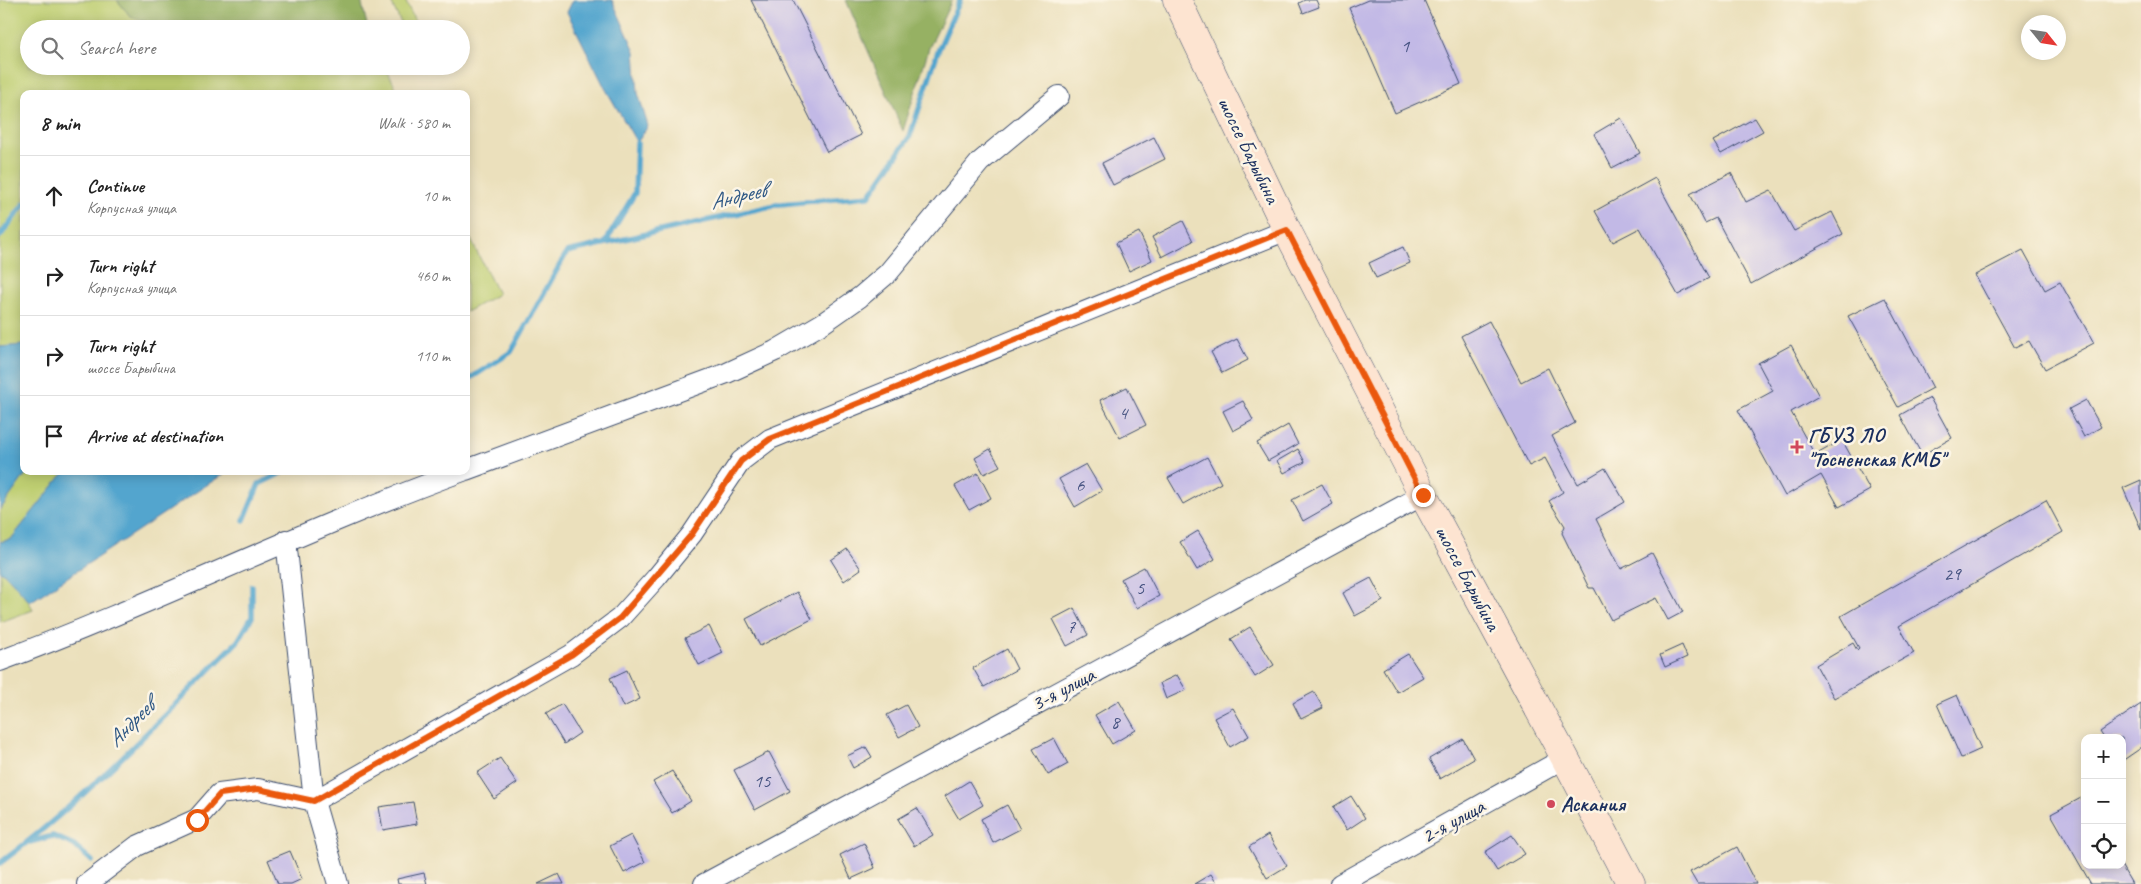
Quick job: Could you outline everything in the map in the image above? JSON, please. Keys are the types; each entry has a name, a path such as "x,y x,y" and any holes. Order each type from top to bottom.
{"main road":[{"name":"шоссе Барыбина","path":"1177,0 1287,230 1423,495 1566,758 1631,884"}],"street":[{"path":"470,469 728,373 775,351 823,323 860,297 888,273 980,162 1059,96"},
{"path":"87,884 137,846 197,820 220,794 258,789 314,801 571,655 620,618 692,534 741,461 770,439 1287,230"},
{"path":"0,661 94,626 286,540 453,475"},
{"name":"3-я улица","path":"704,884 1423,495"},
{"path":"286,540 314,801 338,884"},
{"name":"2-я улица","path":"1340,884 1566,758"}],"green space":[{"path":"0,0 117,0 131,17 140,20 20,20 20,75 390,75 397,90 20,90 20,345 0,347"},
{"path":"117,0 361,0 366,20 140,20 131,17"},
{"path":"390,0 405,0 415,20 400,20"},
{"path":"846,0 952,0 929,48 903,131"},
{"path":"470,238 498,294 470,310"},
{"path":"25,475 62,475 11,539 0,542 0,510"},
{"path":"0,571 19,589 33,610 0,622"}],"water":[{"path":"573,0 612,0 635,51 638,93 648,126 637,143 605,88 567,12"},
{"path":"20,345 20,475 25,475 0,510 0,347"},
{"path":"62,475 222,475 30,602 12,581 0,571 0,542 11,539"}],"building":[{"path":"751,0 793,0 861,135 827,152"},
{"path":"1305,0 1316,0 1319,7 1303,13 1299,3"},
{"path":"1368,0 1424,0 1461,84 1395,113 1349,8"},
{"path":"1621,118 1640,153 1612,168 1594,134"},
{"path":"1755,118 1763,131 1721,154 1713,141"},
{"path":"1154,137 1165,159 1113,185 1102,163"},
{"path":"1731,173 1746,202 1771,190 1794,231 1832,212 1843,234 1751,284 1716,218 1705,223 1690,194"},
{"path":"1655,178 1709,278 1678,295 1640,228 1613,242 1595,211"},
{"path":"1183,221 1193,241 1162,257 1152,237"},
{"path":"1139,232 1152,260 1129,271 1116,243"},
{"path":"1403,247 1410,263 1376,278 1369,263"},
{"path":"2023,250 2045,290 2060,282 2094,343 2045,369 2029,341 2015,348 1975,275"},
{"path":"1885,298 1933,388 1898,407 1848,316"},
{"path":"1489,321 1521,382 1548,368 1575,423 1552,436 1578,484 1605,468 1625,502 1596,519 1621,569 1652,553 1683,612 1668,620 1656,598 1611,620 1594,588 1589,588 1562,533 1565,526 1549,501 1563,492 1545,458 1529,466 1461,336"},
{"path":"1237,339 1248,360 1222,373 1211,352"},
{"path":"1791,345 1819,396 1791,412 1815,455 1842,440 1870,490 1839,507 1821,475 1785,496 1738,410 1773,391 1758,363"},
{"path":"1127,387 1146,425 1120,438 1100,400"},
{"path":"1930,398 1952,438 1922,455 1900,415"},
{"path":"2086,400 2101,427 2084,437 2069,409"},
{"path":"1243,401 1253,420 1233,431 1223,411"},
{"path":"1288,425 1298,444 1268,461 1257,443"},
{"path":"990,449 1000,466 984,474 975,458"},
{"path":"1298,449 1305,462 1284,473 1277,461"},
{"path":"1207,457 1221,483 1183,504 1168,478"},
{"path":"1086,464 1102,491 1075,507 1059,479"},
{"path":"978,473 991,498 969,510 955,486"},
{"path":"2141,480 2141,529 2123,488"},
{"path":"1322,484 1333,504 1303,521 1292,500"},
{"path":"2046,500 2063,532 1899,626 1914,653 1834,698 1816,665 1853,643 1857,650 1859,648 1841,616"},
{"path":"1198,531 1215,559 1197,570 1180,542"},
{"path":"847,549 861,569 844,581 831,560"},
{"path":"1144,567 1159,596 1137,608 1121,579"},
{"path":"1371,578 1383,601 1355,616 1343,593"},
{"path":"797,592 812,619 760,646 746,619"},
{"path":"1074,608 1088,635 1067,646 1053,619"},
{"path":"709,626 723,653 699,665 685,638"},
{"path":"1250,627 1274,665 1255,677 1231,639"},
{"path":"1682,645 1687,657 1665,667 1660,655"},
{"path":"1007,649 1017,669 984,687 973,668"},
{"path":"1408,654 1423,677 1397,692 1383,669"},
{"path":"627,670 640,699 623,707 610,678"},
{"path":"1177,675 1186,690 1166,699 1160,683"},
{"path":"1314,692 1323,708 1301,719 1293,703"},
{"path":"1957,695 1981,749 1961,758 1937,704"},
{"path":"1119,701 1136,730 1112,744 1095,715"},
{"path":"562,704 580,733 564,744 546,714"},
{"path":"2141,704 2141,748 2126,758 2126,734 2101,734 2100,732"},
{"path":"906,705 918,727 899,737 887,715"},
{"path":"1233,708 1249,736 1230,747 1214,718"},
{"path":"1054,738 1068,764 1048,775 1033,749"},
{"path":"1463,739 1474,759 1440,779 1429,759"},
{"path":"866,747 872,757 853,768 847,756"},
{"path":"769,752 790,791 755,810 734,770"},
{"path":"500,758 517,783 494,799 477,773"},
{"path":"672,771 691,801 672,813 653,782"},
{"path":"969,781 983,805 959,819 945,796"},
{"path":"1351,796 1365,818 1347,830 1333,807"},
{"path":"2081,798 2081,866 2051,814"},
{"path":"413,802 417,824 383,830 379,807"},
{"path":"1007,805 1020,829 993,843 981,819"},
{"path":"917,808 933,835 914,846 898,819"},
{"path":"631,835 645,862 624,873 610,846"},
{"path":"1268,835 1287,866 1267,878 1249,847"},
{"path":"1512,835 1525,854 1497,871 1485,852"},
{"path":"864,843 875,868 851,879 840,855"},
{"path":"1737,847 1756,884 1697,884 1690,872"},
{"path":"290,851 302,879 291,884 278,884 268,860"},
{"path":"2082,869 2123,869 2132,884 2091,884"},
{"path":"424,873 427,884 398,884 397,879"},
{"path":"559,874 564,884 538,884"},
{"path":"1211,874 1217,884 1194,884"}],"waterway":[{"name":"Андреев","path":"470,378 511,352 567,252 780,204 869,196 910,136 938,51 960,0"},
{"path":"605,243 635,193 637,143"},
{"path":"0,236 20,209"},
{"name":"Андреев","path":"244,520 259,484 277,475"},
{"name":"Андреев","path":"0,863 93,785 238,641 252,617 252,586"},
{"path":"30,842 53,836 74,845 92,861"}],"place":[{"name":"ГБУЗ ЛО \"Тосненская КМБ\"","path":"1797,447"},
{"name":"Аскания","path":"1551,804"}],"route":[{"path":"197,820 220,794 258,789 314,801 571,655 620,618 692,534 741,461 770,439 1287,230 1423,495"}]}
